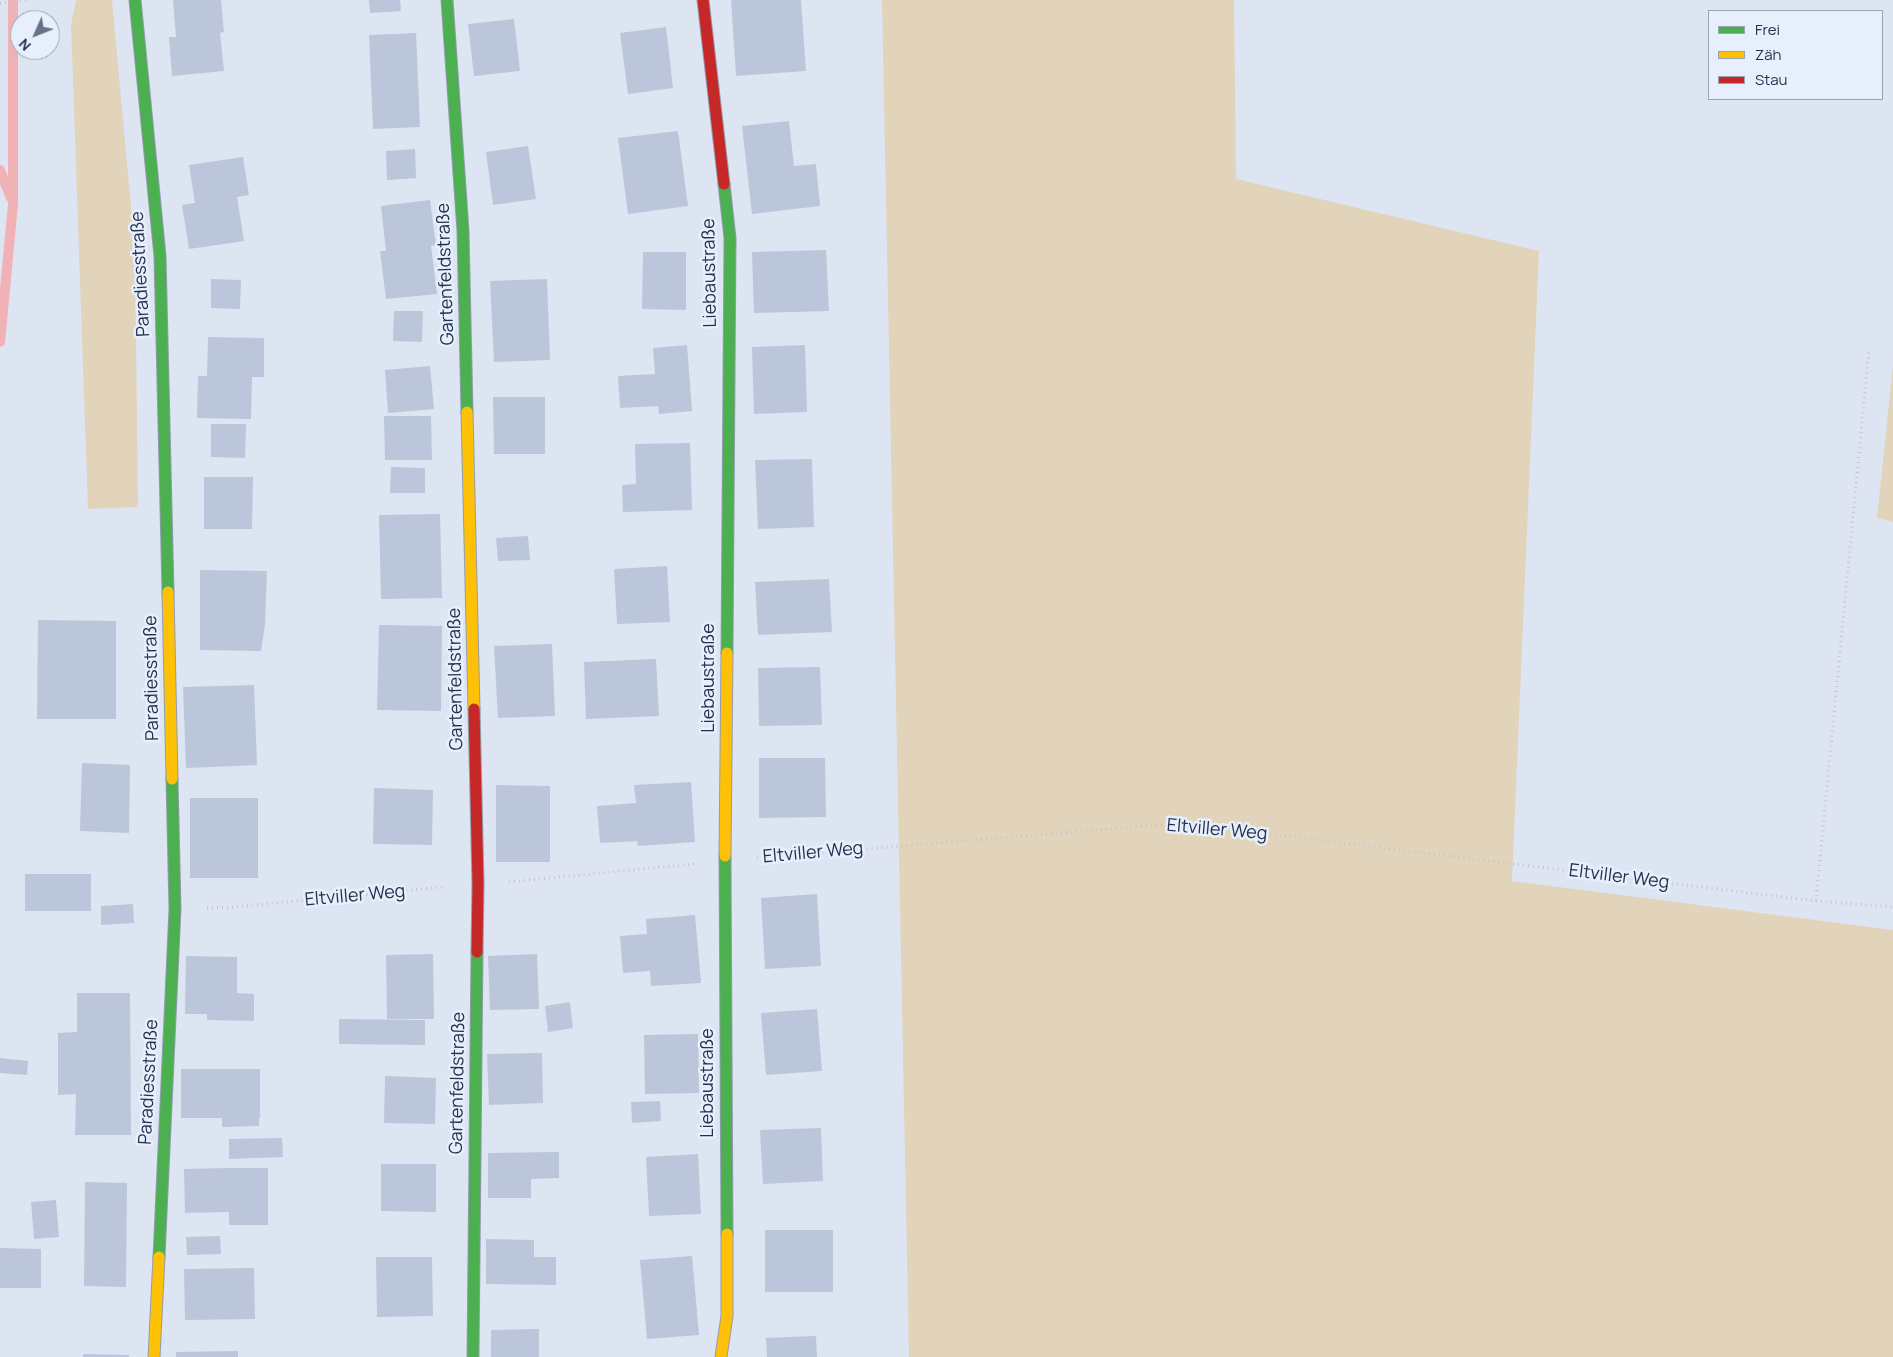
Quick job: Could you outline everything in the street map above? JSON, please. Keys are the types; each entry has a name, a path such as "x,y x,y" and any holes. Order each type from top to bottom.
{"street":[{"name":"Paradiesstraße","path":"134,0 160,256 175,899 154,1357"},
{"name":"Gartenfeldstraße","path":"447,0 463,231 478,884 473,1357"},
{"name":"Liebaustraße","path":"703,0 730,238 724,860 727,1316 722,1357"}],"path":[{"path":"0,3 29,0"},
{"path":"1816,900 1869,350"},
{"name":"Eltviller Weg","path":"538,880 724,860 1180,823 1816,900 1893,907"},
{"name":"Eltviller Weg","path":"232,907 478,884"}],"shaded area":[{"path":"76,0 112,0 135,250 138,507 88,509 71,25"},
{"path":"882,0 1234,0 1236,179 1539,251 1512,881 1893,930 1893,1357 909,1357"},
{"path":"1893,365 1893,522 1877,518"}],"building":[{"path":"173,0 221,0 224,32 220,33 224,71 172,76 169,37 176,37"},
{"path":"369,0 400,0 401,11 370,13"},
{"path":"731,0 801,0 806,71 736,76"},
{"path":"514,19 520,71 474,76 468,24"},
{"path":"666,27 673,88 628,94 620,33"},
{"path":"416,33 420,127 373,129 369,35"},
{"path":"789,121 794,166 816,164 820,206 752,214 742,126"},
{"path":"678,131 688,206 628,214 618,138"},
{"path":"528,146 536,199 493,205 486,152"},
{"path":"415,149 416,178 387,180 386,151"},
{"path":"243,157 249,195 237,197 244,241 189,249 182,205 195,203 189,165"},
{"path":"430,200 436,245 431,246 437,294 386,299 380,251 386,251 381,206"},
{"path":"826,250 829,311 754,313 752,252"},
{"path":"643,252 686,252 686,310 642,309"},
{"path":"211,279 241,280 240,309 211,308"},
{"path":"547,279 550,360 494,362 490,281"},
{"path":"394,311 423,311 422,342 393,341"},
{"path":"208,337 264,338 264,377 252,377 251,419 197,418 198,376 207,376"},
{"path":"687,345 692,411 659,414 658,406 620,408 618,376 655,374 653,348"},
{"path":"805,345 807,412 754,414 752,347"},
{"path":"430,366 434,409 388,413 385,370"},
{"path":"493,397 545,397 545,454 494,454"},
{"path":"384,416 431,416 432,460 385,460"},
{"path":"211,424 246,424 245,458 211,457"},
{"path":"690,443 692,510 623,512 622,485 636,484 635,444"},
{"path":"812,459 814,527 758,529 755,460"},
{"path":"391,467 425,468 425,493 390,493"},
{"path":"204,477 253,477 252,529 204,529"},
{"path":"440,514 442,598 381,599 379,515"},
{"path":"528,536 530,560 498,561 496,538"},
{"path":"667,566 670,622 617,624 614,569"},
{"path":"200,570 267,571 265,625 261,651 200,650"},
{"path":"829,579 832,632 758,635 755,582"},
{"path":"38,620 116,621 116,719 37,719"},
{"path":"379,625 442,626 441,711 377,710"},
{"path":"552,644 555,716 498,718 494,646"},
{"path":"656,659 659,716 586,719 584,662"},
{"path":"820,667 822,725 759,726 758,668"},
{"path":"254,685 257,765 186,768 183,687"},
{"path":"759,758 825,758 826,817 759,818"},
{"path":"82,763 130,765 129,833 80,831"},
{"path":"691,782 695,842 638,846 637,841 600,843 597,806 636,803 634,785"},
{"path":"496,785 550,786 550,862 496,862"},
{"path":"374,788 433,790 432,845 373,844"},
{"path":"190,798 258,798 258,878 190,878"},
{"path":"25,874 91,874 91,911 25,911"},
{"path":"817,894 821,966 765,969 761,898"},
{"path":"133,904 134,923 101,925 101,906"},
{"path":"695,915 701,983 651,986 650,971 623,973 620,936 647,934 646,919"},
{"path":"433,954 434,1019 387,1019 386,955"},
{"path":"537,954 539,1009 490,1010 488,956"},
{"path":"186,956 237,957 237,993 254,994 254,1021 207,1020 207,1014 185,1014"},
{"path":"77,993 130,993 131,1135 75,1135 76,1094 58,1095 58,1033 77,1032"},
{"path":"570,1002 573,1028 548,1032 545,1006"},
{"path":"817,1009 822,1071 766,1075 761,1013"},
{"path":"339,1019 425,1020 425,1045 339,1044"},
{"path":"698,1034 699,1093 645,1094 644,1035"},
{"path":"542,1053 543,1103 489,1105 487,1054"},
{"path":"0,1058 28,1061 27,1075 0,1073"},
{"path":"181,1069 260,1069 259,1126 222,1127 222,1118 181,1118"},
{"path":"385,1076 436,1078 435,1124 384,1123"},
{"path":"660,1101 661,1121 632,1123 631,1102"},
{"path":"821,1128 823,1181 763,1184 760,1130"},
{"path":"282,1138 283,1157 229,1159 229,1139"},
{"path":"559,1152 559,1178 531,1179 531,1198 488,1198 488,1153"},
{"path":"698,1154 701,1214 649,1216 646,1157"},
{"path":"381,1164 436,1164 436,1212 381,1211"},
{"path":"268,1168 268,1225 229,1225 229,1212 185,1213 184,1169"},
{"path":"85,1182 127,1183 126,1287 84,1286"},
{"path":"56,1200 59,1237 34,1239 31,1202"},
{"path":"765,1230 833,1230 833,1292 765,1292"},
{"path":"220,1236 221,1254 187,1255 186,1237"},
{"path":"486,1239 534,1240 534,1257 556,1257 556,1285 486,1284"},
{"path":"0,1248 41,1249 41,1288 0,1288"},
{"path":"692,1256 699,1335 647,1339 640,1260"},
{"path":"376,1257 432,1257 433,1316 377,1317"},
{"path":"254,1268 255,1319 185,1320 184,1269"},
{"path":"539,1329 539,1357 491,1357 491,1330"},
{"path":"816,1336 817,1357 767,1357 766,1338"},
{"path":"238,1351 238,1357 176,1357 176,1352"},
{"path":"83,1354 129,1355 129,1357 83,1357"}],"waterway":[{"path":"0,342 13,204 13,0"},
{"path":"0,170 11,198"}],"traffic: fast":[{"path":"135,0 160,256 168,592"},
{"path":"447,0 463,231 467,412"},
{"path":"724,184 730,238 727,653"},
{"path":"159,1257 175,909 172,779"},
{"path":"725,856 727,1234"},
{"path":"473,1357 477,952"}],"traffic: slow":[{"path":"467,412 474,709"},
{"path":"168,592 172,779"},
{"path":"725,856 727,653"},
{"path":"721,1357 727,1316 727,1234"},
{"path":"154,1357 159,1257"}],"traffic: jam":[{"path":"703,0 724,184"},
{"path":"474,709 478,884 477,952"}]}
